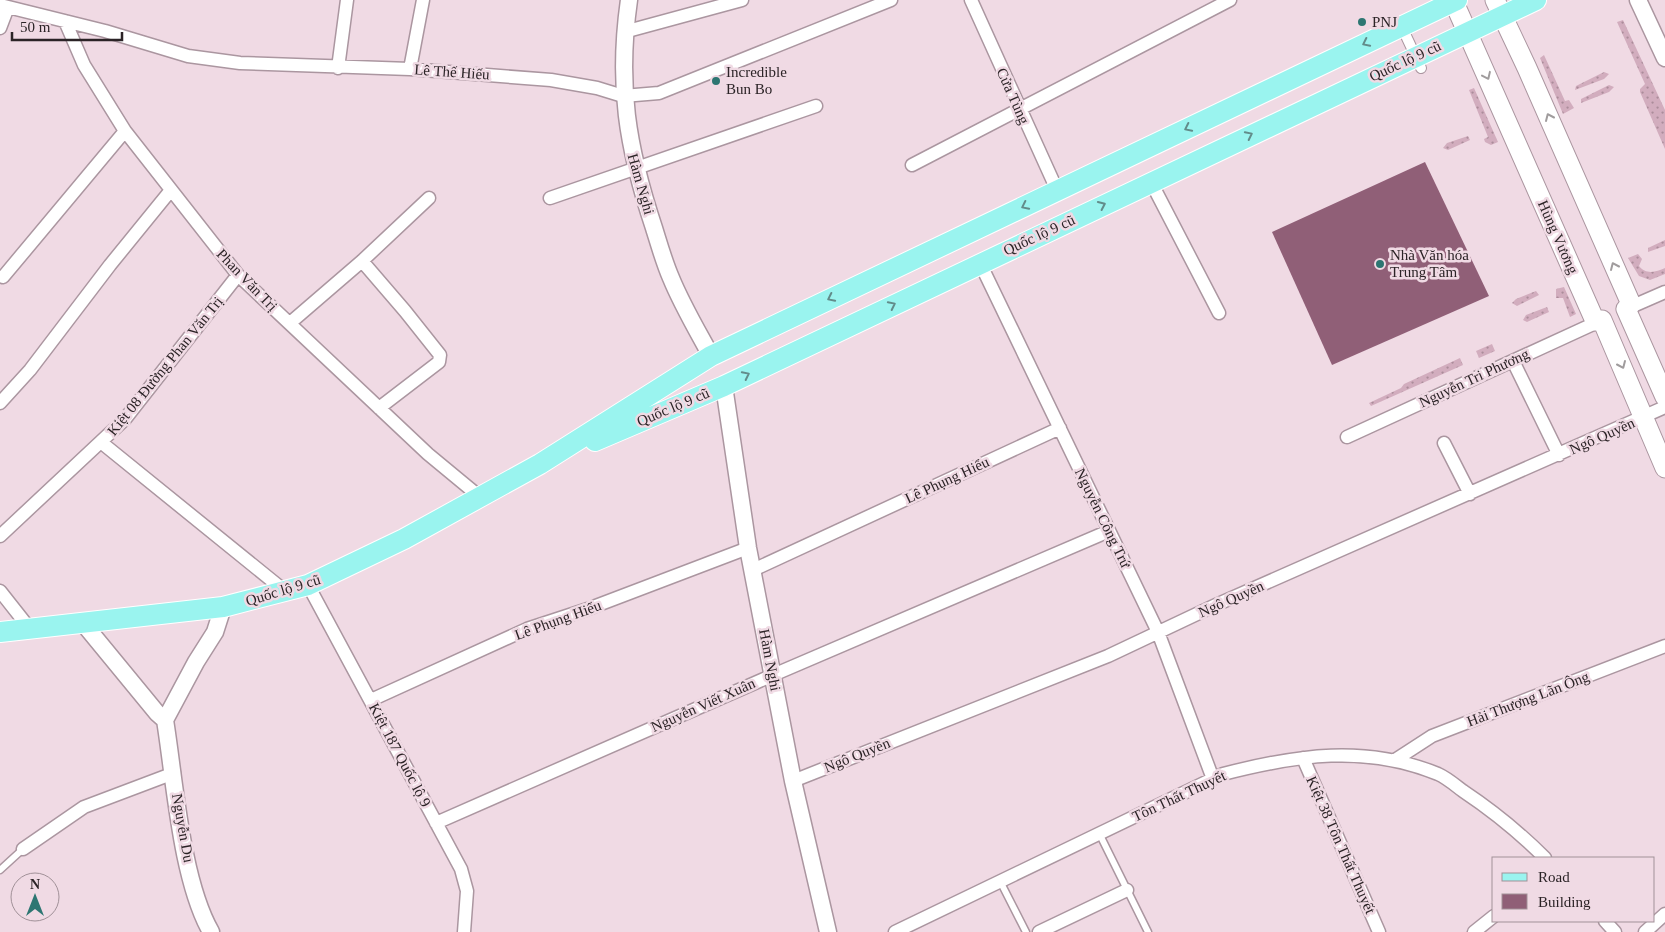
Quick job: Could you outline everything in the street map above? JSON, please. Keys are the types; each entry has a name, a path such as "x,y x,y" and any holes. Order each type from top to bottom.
{"main road":[{"name":"Quốc lộ 9 cũ","path":"540,464 724,386 1151,182 1418,61 1466,32 1499,8 1536,0"},
{"name":"Quốc lộ 9 cũ","path":"0,632 222,607 308,585 404,539 540,464 711,356 1137,152 1400,23 1455,1"},
{"name":"Hùng Vương","path":"1455,1 1466,32 1598,320 1645,417 1665,468"},
{"path":"1499,8 1665,397"},
{"path":"1137,152 1151,182"},
{"path":"1057,190 1070,220"},
{"path":"967,234 980,263"},
{"path":"1598,320 1628,307"},
{"path":"711,356 724,386"}],"street":[{"path":"338,68 347,0"},
{"path":"410,69 423,0"},
{"name":"Hàm Nghi","path":"629,0 624,32 623,96 636,168 671,278 711,356"},
{"path":"624,32 742,0"},
{"name":"Lê Thế Hiếu","path":"4,6 65,21 188,56 240,63 338,68 410,69 551,80 597,88 623,96 659,93 891,0"},
{"name":"Cửa Tùng","path":"971,0 1057,190"},
{"path":"912,165 1230,0"},
{"path":"1638,0 1664,52"},
{"path":"0,28 4,6"},
{"name":"Phan Văn Trị","path":"65,21 84,65 125,131 238,274 428,454 480,497"},
{"path":"1400,23 1418,61"},
{"path":"550,198 816,106"},
{"path":"3,277 125,131"},
{"path":"1151,182 1218,313"},
{"path":"0,403 30,370 110,265 171,190"},
{"path":"290,323 362,261 429,198"},
{"path":"362,261 411,317 440,355 439,362 379,408"},
{"name":"Nguyễn Công Trứ","path":"980,263 1158,632 1213,779"},
{"name":"Kiệt 08 Đường Phan Văn Trị","path":"0,536 102,443 125,419 238,274"},
{"path":"1628,307 1665,292"},
{"name":"Nguyễn Tri Phương","path":"1347,436 1513,361 1598,320"},
{"path":"1513,361 1559,455"},
{"name":"Hàm Nghi","path":"724,386 748,548 793,781 828,932"},
{"name":"Ngô Quyền","path":"793,781 1108,656 1158,632 1665,407"},
{"name":"Lê Phụng Hiểu","path":"753,570 1060,428"},
{"path":"102,443 286,592"},
{"path":"1444,443 1470,494"},
{"name":"Nguyễn Viết Xuân","path":"436,823 773,675 1109,531"},
{"name":"Lê Phụng Hiểu","path":"371,700 527,629 585,610 748,548"},
{"name":"Kiệt 187 Quốc lộ 9","path":"308,585 461,869 467,891 464,932"},
{"path":"0,591 30,629"},
{"path":"82,623 156,713 165,720 196,662 216,632 222,607"},
{"name":"Hải Thượng Lãn Ông","path":"1395,760 1432,736 1665,646"},
{"name":"Nguyễn Du","path":"165,720 183,841 204,919 211,932"},
{"name":"Tôn Thất Thuyết","path":"895,932 1222,774 1279,760 1349,754 1395,760 1440,775 1489,808 1544,857"},
{"name":"Kiệt 38 Tôn Thất Thuyết","path":"1303,758 1379,932"},
{"path":"23,849 84,807 174,772"},
{"path":"1039,932 1127,890"},
{"path":"1646,932 1665,914"},
{"path":"1474,932 1492,918"},
{"path":"1606,922 1615,932"}],"lane":[{"path":"1099,834 1148,932"},
{"path":"0,870 23,849"},
{"path":"1000,881 1026,932"}],"shaded area":[{"path":"1623,20 1665,110 1665,149 1640,92 1640,89 1645,84 1617,22"},
{"path":"1544,55 1565,101 1569,100 1574,108 1563,114 1540,58"},
{"path":"1604,72 1609,74 1604,79 1575,90 1576,86"},
{"path":"1609,85 1614,87 1609,92 1581,103 1581,99"},
{"path":"1474,88 1498,142 1491,145 1485,142 1484,139 1488,137 1469,90"},
{"path":"1468,136 1470,140 1448,150 1443,148 1447,143"},
{"path":"1665,240 1665,246 1648,252 1648,248"},
{"path":"1638,254 1642,259 1639,266 1642,269 1651,272 1665,268 1665,274 1650,280 1639,276 1628,258"},
{"path":"1564,287 1576,314 1570,317 1563,298 1556,298 1556,289"},
{"path":"1536,291 1539,295 1517,306 1512,303 1516,299"},
{"path":"1547,307 1549,312 1527,322 1523,320 1526,315"},
{"path":"1492,344 1495,351 1479,358 1476,351"},
{"path":"1460,358 1463,365 1371,406 1369,403 1401,388 1404,384"}],"building":[{"name":"Nhà Văn hóa Trung Tâm","path":"1425,162 1489,296 1332,365 1272,232"}],"place":[{"name":"PNJ","path":"1362,22"},
{"name":"Incredible Bun Bo","path":"716,81"},
{"name":"Nhà Văn hóa Trung Tâm","path":"1380,264"}]}
